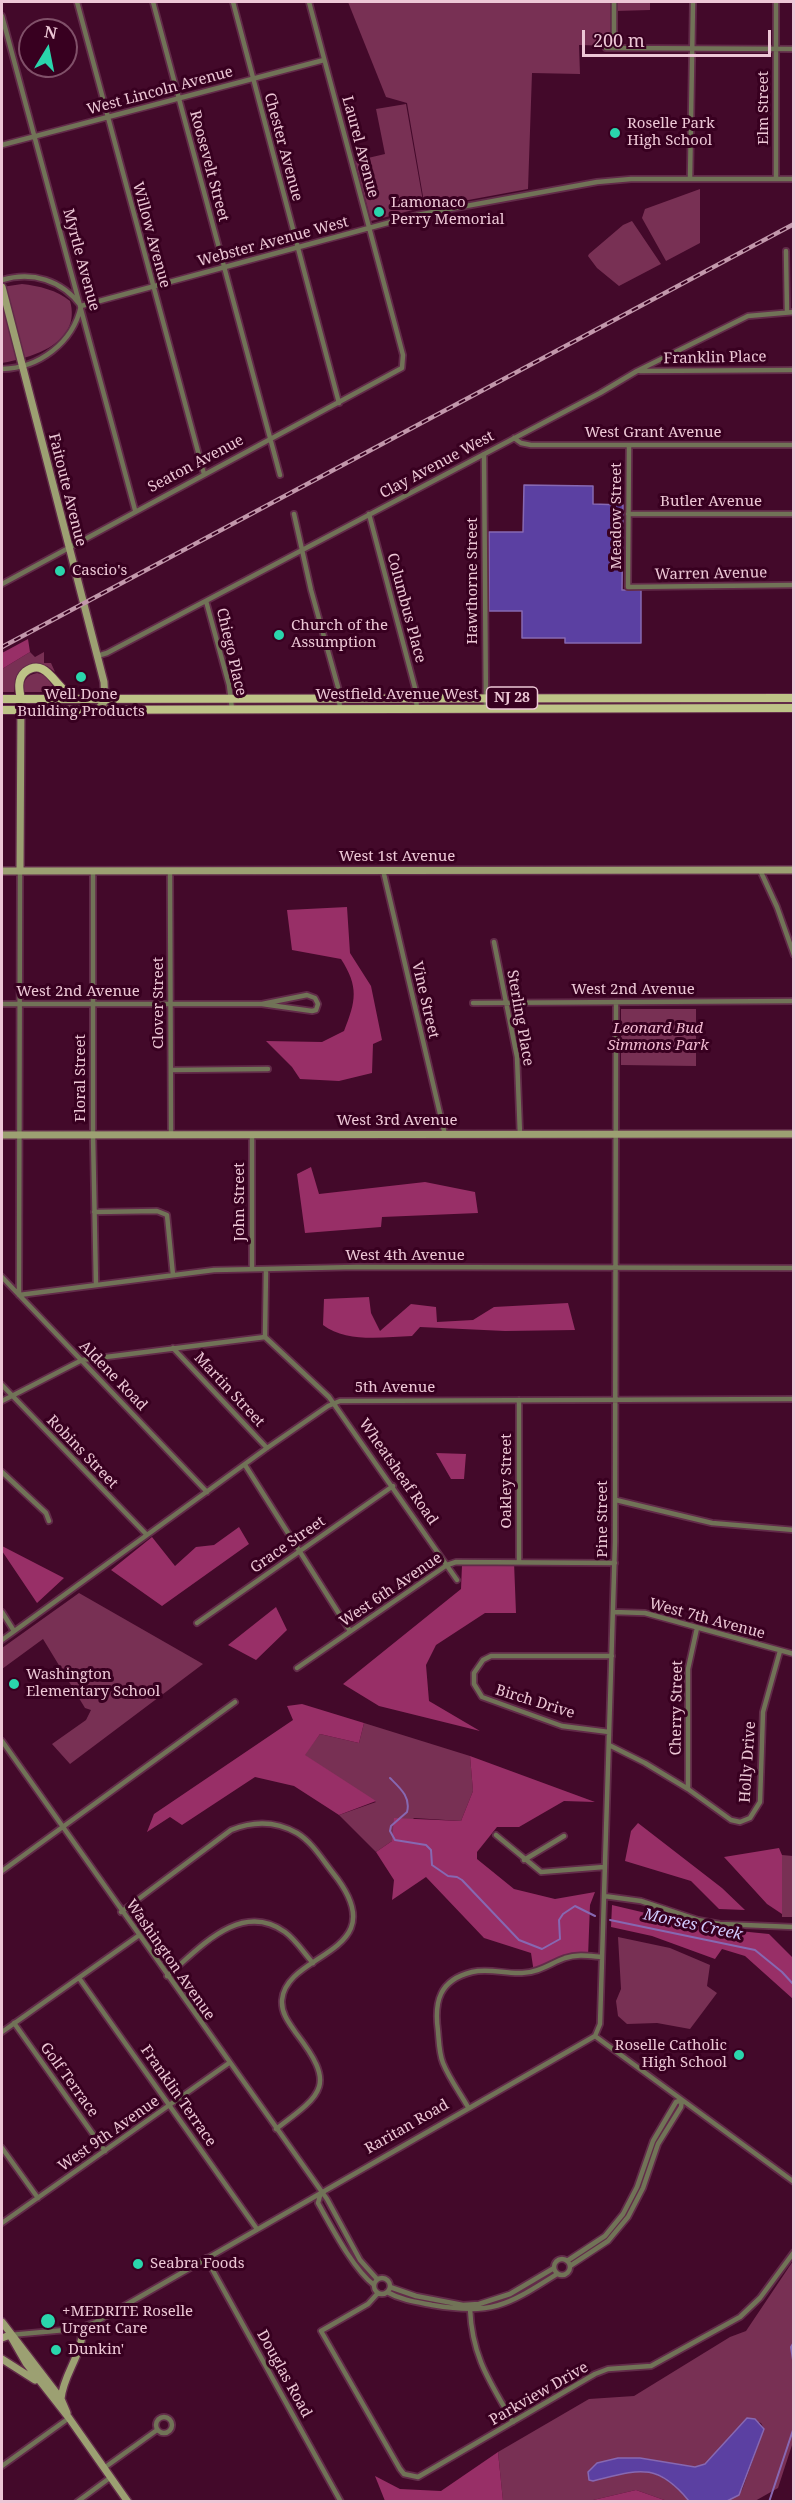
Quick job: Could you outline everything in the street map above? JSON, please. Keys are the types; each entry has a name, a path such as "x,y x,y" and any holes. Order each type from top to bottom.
{"main road":[{"path":"21,699 21,678 25,673 36,669 48,671 62,691 80,699"},
{"path":"555,698 555,708"},
{"path":"702,698 702,708"},
{"name":"Westfield Avenue West","path":"2,699 794,698"},
{"name":"Westfield Avenue West","path":"2,710 794,708"}],"street":[{"name":"Willow Avenue","path":"77,2 204,474"},
{"name":"Roosevelt Street","path":"153,2 280,475"},
{"name":"Chester Avenue","path":"233,2 339,403"},
{"name":"Laurel Avenue","path":"309,2 403,355 402,368"},
{"path":"614,2 614,48"},
{"path":"690,179 693,2"},
{"name":"Elm Street","path":"776,2 776,179"},
{"name":"Myrtle Avenue","path":"2,16 135,510"},
{"path":"606,48 794,49"},
{"name":"West Lincoln Avenue","path":"2,145 324,60"},
{"name":"Webster Avenue West","path":"81,306 417,215 597,182 631,179 794,179"},
{"path":"786,251 787,312"},
{"path":"2,280 23,276 45,279 64,289 81,306 75,323 59,345 45,357 22,367 2,369"},
{"name":"Faitoute Avenue","path":"2,287 106,699"},
{"name":"Clay Avenue West","path":"97,656 107,653 600,393 636,371 748,316 794,312"},
{"name":"Seaton Avenue","path":"2,583 402,368"},
{"name":"Franklin Place","path":"636,371 794,370"},
{"name":"West Grant Avenue","path":"514,438 521,443 531,445 794,445"},
{"name":"Meadow Street","path":"628,587 629,445"},
{"name":"Hawthorne Street","path":"484,453 486,709"},
{"path":"294,514 340,709"},
{"name":"Columbus Place","path":"369,514 417,709"},
{"name":"Butler Avenue","path":"628,514 794,514"},
{"name":"Warren Avenue","path":"628,587 794,585"},
{"name":"Chiego Place","path":"206,600 232,709"},
{"path":"19,1295 21,699"},
{"path":"97,710 106,699"},
{"name":"Vine Street","path":"383,870 445,1135"},
{"path":"760,870 777,907 794,955"},
{"name":"West 1st Avenue","path":"2,871 794,870"},
{"name":"Floral Street","path":"93,871 93,1135 96,1285"},
{"name":"Clover Street","path":"170,871 171,1135"},
{"name":"Sterling Place","path":"494,942 517,1056 520,1135"},
{"name":"West 2nd Avenue","path":"2,1004 262,1004 312,1011 316,1010 318,1004 315,998 307,995 262,1004"},
{"name":"West 2nd Avenue","path":"473,1003 794,1001"},
{"name":"Pine Street","path":"595,2036 600,2024 615,1563 616,1002"},
{"path":"171,1070 268,1069"},
{"name":"West 3rd Avenue","path":"2,1135 794,1134"},
{"name":"John Street","path":"252,1135 252,1269"},
{"path":"94,1212 158,1211 167,1215 173,1275"},
{"name":"West 4th Avenue","path":"19,1295 214,1270 357,1267 794,1268"},
{"path":"2,1401 81,1360 265,1337 266,1269"},
{"name":"Aldene Road","path":"2,1277 207,1492"},
{"name":"Wheatsheaf Road","path":"265,1337 334,1403 458,1580"},
{"name":"Martin Street","path":"173,1348 267,1448"},
{"name":"Robins Street","path":"2,1385 146,1534"},
{"name":"5th Avenue","path":"2,1640 146,1534 334,1403 346,1400 794,1399"},
{"name":"Oakley Street","path":"519,1400 519,1562"},
{"path":"245,1465 350,1631"},
{"path":"2,1472 46,1513 49,1521"},
{"name":"Grace Street","path":"196,1623 393,1486"},
{"path":"616,1500 712,1522 794,1530"},
{"name":"West 6th Avenue","path":"297,1668 447,1565 456,1562 615,1563"},
{"path":"2,1612 14,1631"},
{"name":"West 7th Avenue","path":"613,1612 645,1613 794,1654"},
{"name":"Cherry Street","path":"688,1789 688,1669 697,1628"},
{"name":"Holly Drive","path":"609,1745 688,1789 731,1820 745,1821 754,1815 760,1802 764,1712 780,1651"},
{"name":"Birch Drive","path":"609,1732 562,1726 491,1702 478,1693 474,1678 479,1664 491,1656 612,1656"},
{"path":"2,1870 235,1702"},
{"name":"Washington Avenue","path":"2,1741 321,2192 360,2260 377,2279 386,2278 389,2289"},
{"path":"121,1912 231,1830 259,1823 294,1831 309,1842 345,1888 351,1902 351,1922 343,1940 336,1948 291,1979 284,1992 282,2007 290,2024 316,2060 320,2072 319,2087 305,2107 276,2129"},
{"path":"496,1835 541,1872 604,1867"},
{"path":"524,1860 564,1836"},
{"path":"604,1896 641,1901 709,1922 794,1927"},
{"path":"167,1976 221,1931 248,1922 265,1923 286,1932 312,1964"},
{"path":"2,2032 138,1936"},
{"path":"468,2107 443,2064 440,2050 435,2012 437,2001 451,1981 472,1972 488,1970 521,1974 580,1955 602,1957"},
{"name":"Franklin Terrace","path":"79,1978 257,2229"},
{"name":"Golf Terrace","path":"14,2023 105,2151"},
{"path":"595,2036 794,2182"},
{"name":"Raritan Road","path":"2,2338 10,2335 82,2328 96,2322 595,2036"},
{"name":"West 9th Avenue","path":"2,2223 229,2063"},
{"path":"555,2271 566,2274 569,2264 605,2236 623,2214 653,2141 676,2102 682,2100"},
{"path":"2,2148 38,2198"},
{"path":"321,2192 318,2203 354,2264 374,2285 378,2293 389,2289 414,2302 470,2308 500,2305 555,2271 558,2260 569,2264"},
{"path":"333,2228 340,2224"},
{"name":"Parkview Drive","path":"378,2293 368,2304 321,2331 400,2469 404,2474 418,2477 595,2374 608,2369 651,2366 740,2317 760,2298 794,2252"},
{"name":"Douglas Road","path":"206,2258 341,2502"},
{"path":"374,2285 377,2279"},
{"path":"470,2308 472,2336 478,2356 513,2422"},
{"path":"2,2322 21,2356 45,2390 69,2418 128,2502"},
{"path":"61,2399 62,2389 81,2344 82,2328"},
{"name":"Raritan Road","path":"2,2333 10,2335"},
{"path":"10,2335 31,2358 61,2399 69,2418"},
{"path":"2,2359 45,2390"},
{"path":"2,2466 69,2418"},
{"path":"104,2468 158,2430"},
{"path":"77,2502 111,2477"}],"green space":[{"path":"348,2 650,2 650,10 615,11 615,46 579,45 580,74 532,73 528,189 425,208 407,103 386,97"},
{"path":"406,104 424,207 371,221 355,161 385,154 376,109"},
{"path":"700,189 700,243 666,261 642,218 645,209"},
{"path":"632,221 661,264 619,286 597,268 588,256 623,225"},
{"path":"22,284 48,289 70,301 72,316 69,328 52,346 27,357 2,363 2,287"},
{"path":"30,652 35,657 44,652 44,663 51,663 55,672 47,666 28,665 16,677 14,692 2,692 2,669"},
{"path":"37,673 45,675 57,692 23,692 26,679"},
{"name":"Leonard Bud Simmons Park","path":"621,1009 696,1009 696,1066 621,1065"},
{"path":"79,1593 203,1664 70,1764 52,1744 86,1720 91,1710 85,1708 43,1639 2,1669 2,1648"},
{"path":"364,1723 470,1756 473,1791 461,1821 414,1818 392,1841 376,1852 339,1815 376,1802 304,1755 320,1734 359,1743"},
{"path":"782,1855 793,1856 793,1917 782,1917"},
{"path":"618,1937 670,1948 710,1965 707,1986 717,1993 690,2029 657,2023 627,2024 618,2016 616,2001 621,1989"},
{"path":"793,2261 793,2442 778,2488 755,2501 727,2501 742,2490 764,2429 761,2423 747,2419 705,2464 695,2467 640,2458 606,2478 632,2472 652,2473 670,2483 689,2501 667,2501 636,2490 589,2501 503,2501 498,2452 589,2399 634,2396 730,2337 746,2331"}],"shaded area":[{"path":"524,485 593,486 593,504 623,505 622,590 641,590 641,643 565,643 565,638 522,638 522,611 489,611 489,532 523,532"},
{"path":"28,639 30,652 2,669 2,653"},
{"path":"347,907 350,953 371,986 382,1040 373,1044 372,1073 339,1081 300,1079 292,1067 266,1041 322,1042 344,1031 354,994 351,978 341,959 292,950 287,910"},
{"path":"311,1167 319,1194 425,1182 475,1192 478,1213 382,1217 381,1227 305,1233 297,1174"},
{"path":"369,1297 371,1313 380,1331 411,1304 436,1307 437,1322 473,1320 494,1307 568,1303 575,1330 505,1331 420,1327 412,1336 366,1338 332,1331 323,1325 324,1299"},
{"path":"436,1453 466,1454 464,1479 451,1479"},
{"path":"239,1527 249,1544 162,1606 111,1570 152,1537 175,1566 196,1547 214,1545"},
{"path":"2,1546 64,1578 37,1603 2,1551"},
{"path":"514,1562 516,1613 485,1613 436,1645 426,1665 429,1701 480,1731 379,1706 343,1684 461,1589 462,1565"},
{"path":"276,1607 287,1630 256,1660 228,1645"},
{"path":"302,1704 364,1723 359,1743 320,1734 305,1755 376,1801 339,1815 294,1786 255,1777 182,1825 170,1817 147,1832 154,1814 293,1720 287,1706"},
{"path":"470,1756 595,1802 564,1801 519,1827 497,1827 477,1852 477,1859 514,1889 555,1899 595,1892 590,1905 588,1957 574,1956 534,1973 531,1953 484,1938 426,1877 392,1900 394,1880 376,1852 392,1841 394,1818 461,1821 473,1791"},
{"path":"638,1823 722,1888 745,1910 719,1909 691,1881 625,1861 631,1831"},
{"path":"779,1848 782,1855 782,1914 767,1904 724,1857"},
{"path":"612,1905 709,1928 769,1934 793,1958 793,1999 745,1956 722,1949 715,1959 652,1936 611,1927"},
{"path":"747,2418 755,2419 764,2429 739,2495 727,2501 689,2501 666,2479 646,2472 589,2480 588,2472 597,2463 618,2458 640,2458 695,2467 705,2464"},
{"path":"498,2452 503,2501 385,2501 375,2476 400,2489 441,2491"},
{"path":"636,2490 667,2501 589,2501"}],"waterway":[{"name":"Morses Creek","path":"390,1778 404,1793 408,1807 407,1812 391,1826 390,1831 395,1840 426,1845 431,1850 432,1865 448,1876 462,1880 519,1940 542,1949 560,1939 559,1920 563,1914 575,1906 595,1916"},
{"name":"Morses Creek","path":"610,1920 755,1950 794,1985"},
{"name":"Morses Creek","path":"794,2342 791,2347 794,2366"},
{"name":"Morses Creek","path":"769,2502 794,2427"}],"railway":[{"path":"2,647 794,224"}],"place":[{"name":"Roselle Park High School","path":"615,133"},
{"name":"Lamonaco Perry Memorial","path":"379,212"},
{"name":"Cascio's","path":"60,571"},
{"name":"Church of the Assumption","path":"279,635"},
{"name":"Well Done Building Products","path":"81,677"},
{"name":"Washington Elementary School","path":"14,1684"},
{"name":"Roselle Catholic High School","path":"739,2055"},
{"name":"Seabra Foods","path":"138,2264"},
{"name":"+MEDRITE Roselle Urgent Care","path":"48,2321"},
{"name":"Dunkin'","path":"56,2350"}]}
